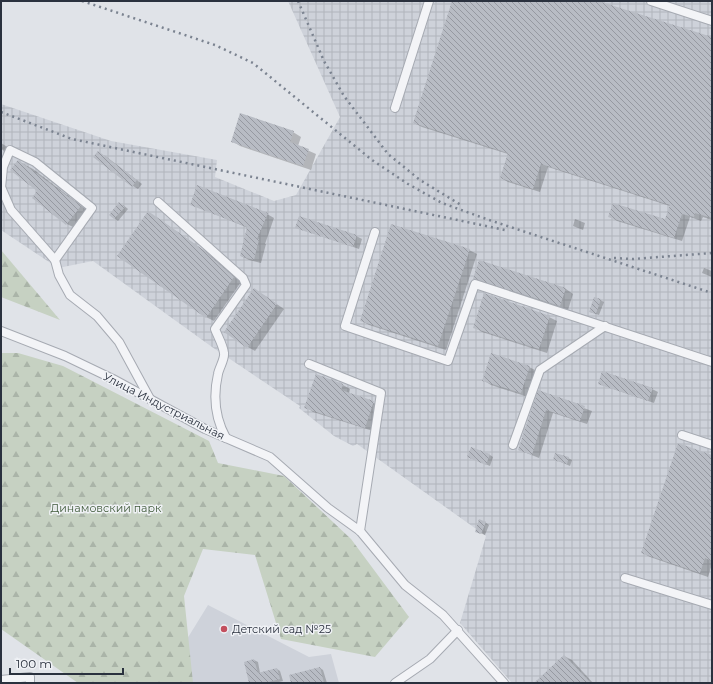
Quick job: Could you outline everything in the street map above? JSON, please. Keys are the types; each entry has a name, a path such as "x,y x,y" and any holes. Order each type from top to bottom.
{"lane":[{"path":"395,108 429,1"},
{"path":"651,1 712,21"},
{"path":"55,260 92,208 35,162 10,150 3,166 1,188 11,210 55,260 60,275 70,295 97,316 119,342 150,400"},
{"path":"158,202 243,278 246,285 215,329 224,354 216,385 216,414 219,425 226,438"},
{"path":"375,232 346,326 448,361 474,284 712,362"},
{"path":"513,444 540,370 605,326"},
{"name":"Улица Индустриальная","path":"1,331 65,356 106,375 150,400 226,438 270,457 328,508 360,531 405,585 443,615 504,683"},
{"path":"309,364 381,393 360,531"},
{"path":"682,435 712,445"},
{"path":"625,578 712,605"},
{"path":"395,683 430,659 458,630"},
{"path":"1,680 30,677 30,683"}],"shaded area":[{"path":"288,1 712,1 712,683 512,683 460,623 486,536 357,444 353,446 334,436 299,408 300,406 212,347 93,261 58,268 1,230 1,104 111,141 217,160 215,177 274,201 296,195 340,117"},
{"name":"Детский сад №25","path":"208,605 309,657 331,654 339,683 170,683 163,678"}],"green space":[{"path":"1,250 60,320 1,297"},
{"name":"Динамовский парк","path":"1,353 18,353 63,366 209,441 218,463 284,476 351,539 409,617 375,657 281,639 255,555 203,549 184,596 193,683 78,683 1,629"}],"building":[{"path":"452,1 598,1 712,37 712,218 695,213 694,217 682,214 674,238 608,217 613,203 665,219 670,205 541,164 533,189 500,178 508,153 413,123"},
{"path":"240,113 294,131 290,142 309,149 303,166 231,142"},
{"path":"98,151 137,180 132,187 93,157"},
{"path":"18,160 81,206 66,225 32,198 37,191 10,170"},
{"path":"197,185 268,213 257,239 259,239 254,260 240,256 247,227 190,205"},
{"path":"119,202 125,207 114,219 109,215"},
{"path":"148,211 202,249 234,277 206,318 117,256"},
{"path":"299,216 357,235 353,247 295,228"},
{"path":"391,224 470,249 438,346 360,321"},
{"path":"479,260 566,288 560,306 473,279"},
{"path":"254,288 277,304 247,348 224,332"},
{"path":"484,293 550,316 539,349 473,328"},
{"path":"594,297 601,299 596,314 589,312"},
{"path":"491,353 530,366 521,393 482,381"},
{"path":"602,371 653,388 648,401 598,384"},
{"path":"316,374 343,384 341,390 374,401 365,428 304,408"},
{"path":"538,390 585,406 580,421 546,410 532,455 518,450"},
{"path":"678,443 712,455 712,561 705,558 700,573 641,553"},
{"path":"471,447 490,454 486,465 467,457"},
{"path":"555,453 569,457 567,464 553,460"},
{"path":"479,519 486,522 481,534 475,532"},
{"path":"564,655 591,683 534,683"},
{"path":"254,659 258,673 277,668 280,679 265,683 249,683 244,662"},
{"path":"320,667 324,683 291,683 289,675"}],"railway":[{"path":"82,1 215,45 253,63 372,160 408,184 442,203 489,220 712,293"},
{"path":"298,1 324,61 344,96 388,154 420,180 461,205"},
{"path":"1,112 72,139 505,230"},
{"path":"614,258 633,259 712,253"}],"place":[{"name":"Детский сад №25","path":"224,629"}]}
